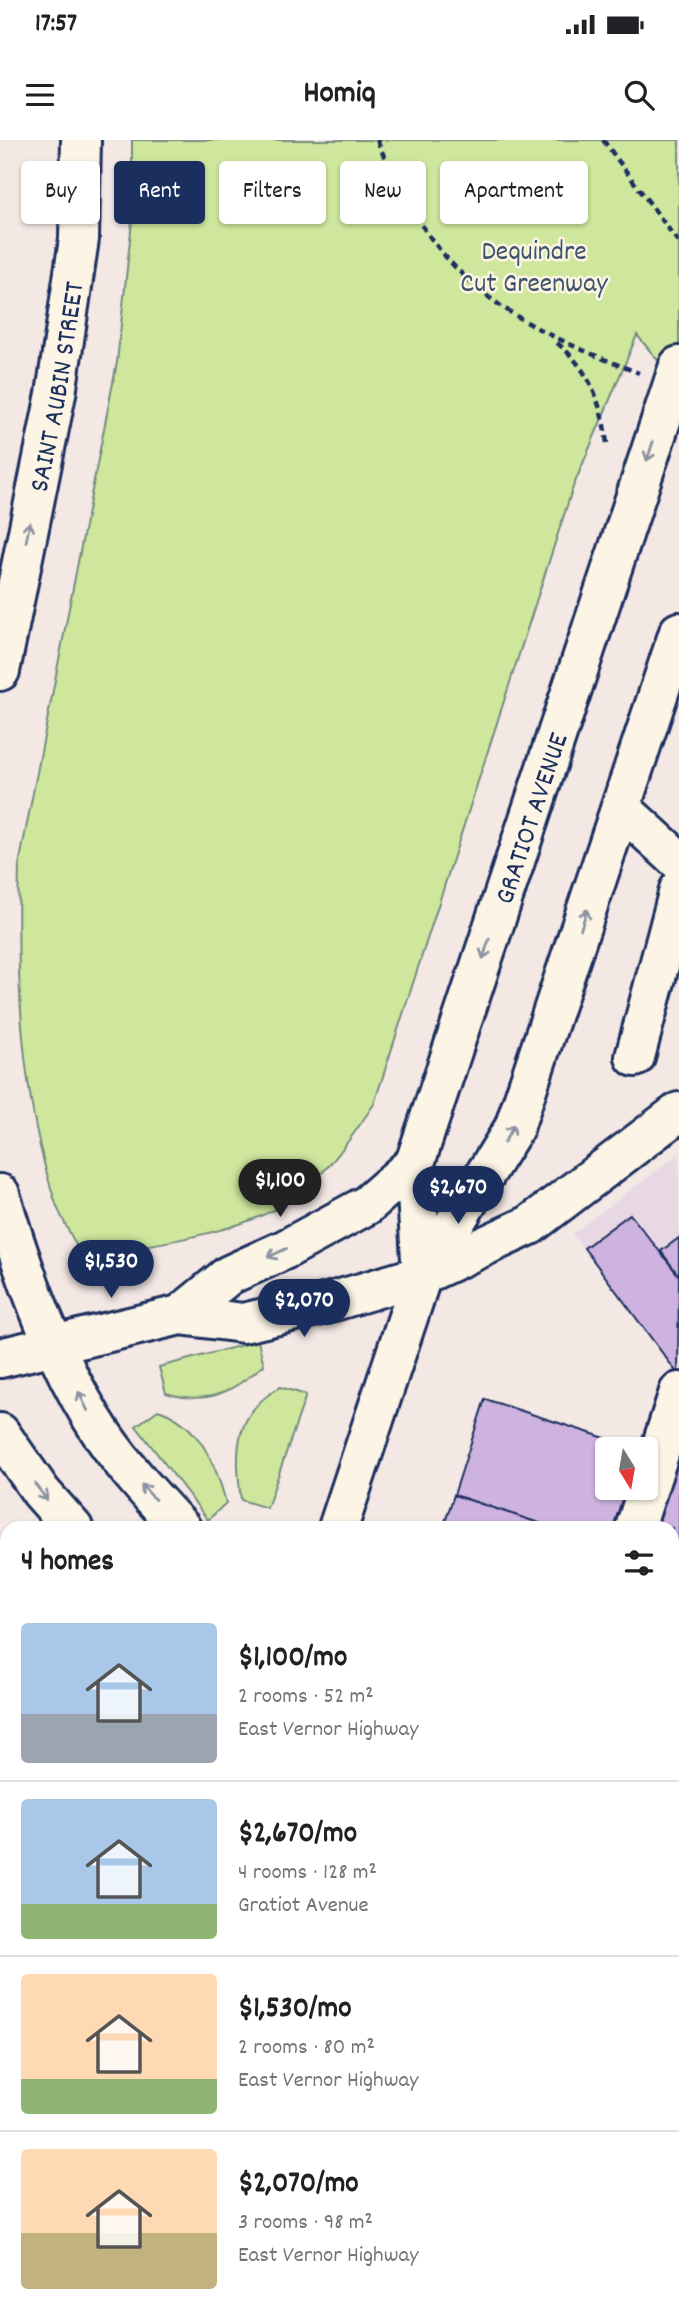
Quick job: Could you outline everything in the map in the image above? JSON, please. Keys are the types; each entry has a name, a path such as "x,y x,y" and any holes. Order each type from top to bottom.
{"main road":[{"name":"SAINT AUBIN STREET","path":"0,671 56,394 79,239 81,140"},
{"name":"GRATIOT AVENUE","path":"422,1276 415,1163 676,376"},
{"name":"GRATIOT AVENUE","path":"340,1521 422,1276 514,1128 679,632"},
{"path":"621,807 679,861"},
{"path":"635,1057 679,890"},
{"path":"0,1357 180,1315 243,1323 317,1306 422,1276 530,1225 679,1112"},
{"path":"180,1315 229,1275 295,1245 366,1205 415,1163"},
{"path":"0,1194 15,1244 56,1343 101,1433 175,1521"},
{"path":"637,1521 679,1392"},
{"path":"0,1433 65,1521"}],"path":[{"path":"377,140 407,205 435,246 484,295 569,352 592,384 599,403 607,443"},
{"path":"603,140 679,243"},
{"path":"551,338 676,376"}],"shaded area":[{"path":"679,1154 679,1368 676,1371 572,1234"}],"green space":[{"name":"Dequindre Cut Greenway","path":"132,140 679,140 679,386 637,335 573,487 374,1104 318,1178 294,1198 272,1211 192,1237 82,1257 56,1204 44,1163 28,1079 18,950 19,865 117,362 132,224 205,224 205,161 132,161"},
{"path":"258,1341 264,1365 241,1383 207,1397 181,1397 166,1393 159,1367"},
{"path":"280,1387 306,1395 267,1508 241,1500 238,1450 245,1422 253,1409"},
{"path":"158,1410 185,1425 204,1447 211,1460 226,1503 208,1520 136,1426"}],"building":[{"path":"630,1214 679,1276 678,1374 584,1248"},
{"path":"679,1238 679,1276 661,1251"},
{"path":"485,1399 602,1437 595,1437 595,1500 625,1500 618,1521 533,1521 454,1495"},
{"path":"679,1422 679,1521 652,1521"},
{"path":"454,1495 533,1521 445,1521"}]}
